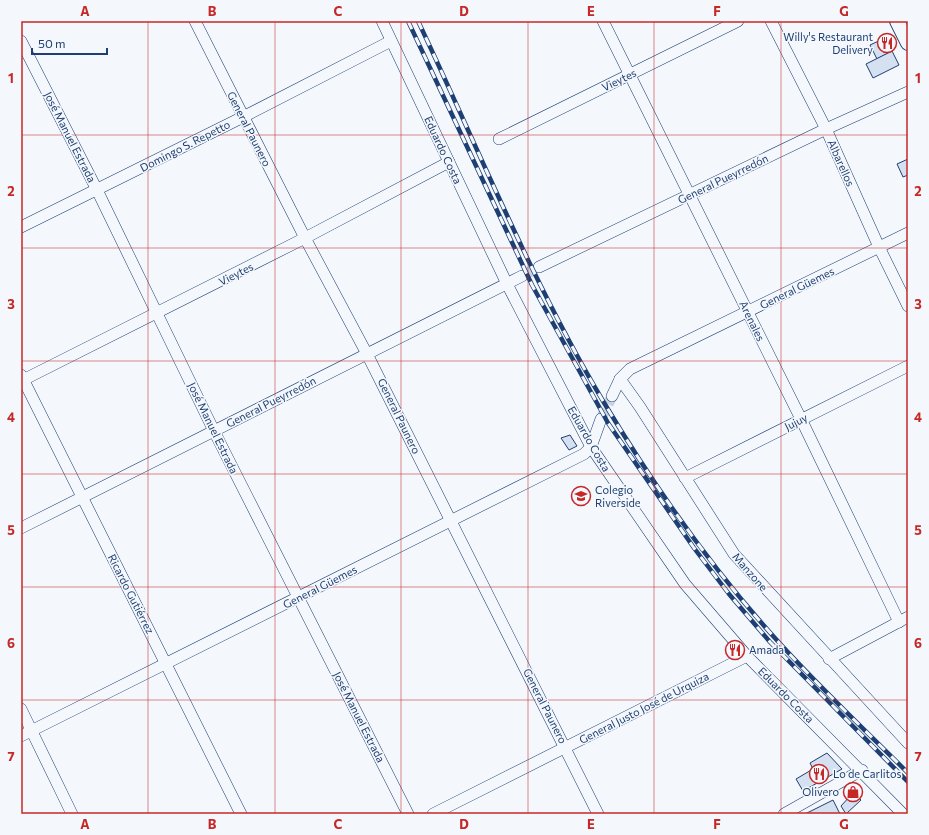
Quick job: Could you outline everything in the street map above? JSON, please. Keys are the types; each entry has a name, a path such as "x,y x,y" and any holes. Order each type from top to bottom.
{"main road":[{"path":"897,21 908,43"}],"street":[{"name":"General Paunero","path":"195,21 305,238 367,354 598,814"},
{"name":"Eduardo Costa","path":"382,21 507,284 591,447 685,584 748,656 862,770 903,814"},
{"name":"Arenales","path":"603,21 801,420 903,619"},
{"name":"Vieytes","path":"499,139 738,21"},
{"name":"Albarellos","path":"771,21 826,129 879,247 908,306"},
{"name":"Domingo S. Repetto","path":"21,227 243,117 391,40"},
{"name":"José Manuel Estrada","path":"21,41 97,190 214,431 408,814"},
{"name":"General Pueyrredón","path":"539,268 826,129 908,92"},
{"name":"Vieytes","path":"22,379 157,314 449,162"},
{"name":"General Güemes","path":"612,396 620,379 630,369 908,233"},
{"name":"General Pueyrredón","path":"21,528 522,276"},
{"name":"Jujuy","path":"685,478 908,366"},
{"name":"Ricardo Gutiérrez","path":"22,379 240,814"},
{"name":"Manzone","path":"620,379 734,554 829,659 908,743"},
{"path":"591,447 601,419"},
{"name":"General Güemes","path":"21,736 584,454 591,447"},
{"path":"829,659 903,619"},
{"name":"General Justo José de Urquiza","path":"433,814 748,656"},
{"path":"21,709 72,814"},
{"path":"785,814 862,770"}],"building":[{"path":"885,38 892,51 877,59 870,45"},
{"path":"892,51 899,65 873,78 866,64"},
{"path":"908,159 908,175 903,177 897,164"},
{"path":"570,435 577,446 569,450 561,438"},
{"name":"Lo de Carlitos","path":"827,753 842,769 803,791 796,779 813,769 810,763"},
{"path":"851,791 855,791 855,795 861,800 846,814 841,806 851,795"},
{"path":"833,800 840,814 805,814"}],"tunnel":[{"path":"522,276 539,267"},
{"path":"601,419 612,396"}],"railway":[{"path":"408,21 532,285 608,423 694,548 729,594 770,642 908,782"},
{"path":"418,21 506,213 552,308 603,401 641,462 705,553 750,610 806,672 908,773"}],"place":[{"name":"Willy's Restaurant Delivery","path":"887,43"},
{"name":"Colegio Riverside","path":"581,496"},
{"name":"Amada","path":"735,650"},
{"name":"Lo de Carlitos","path":"819,774"},
{"name":"Olivero","path":"853,792"}]}
